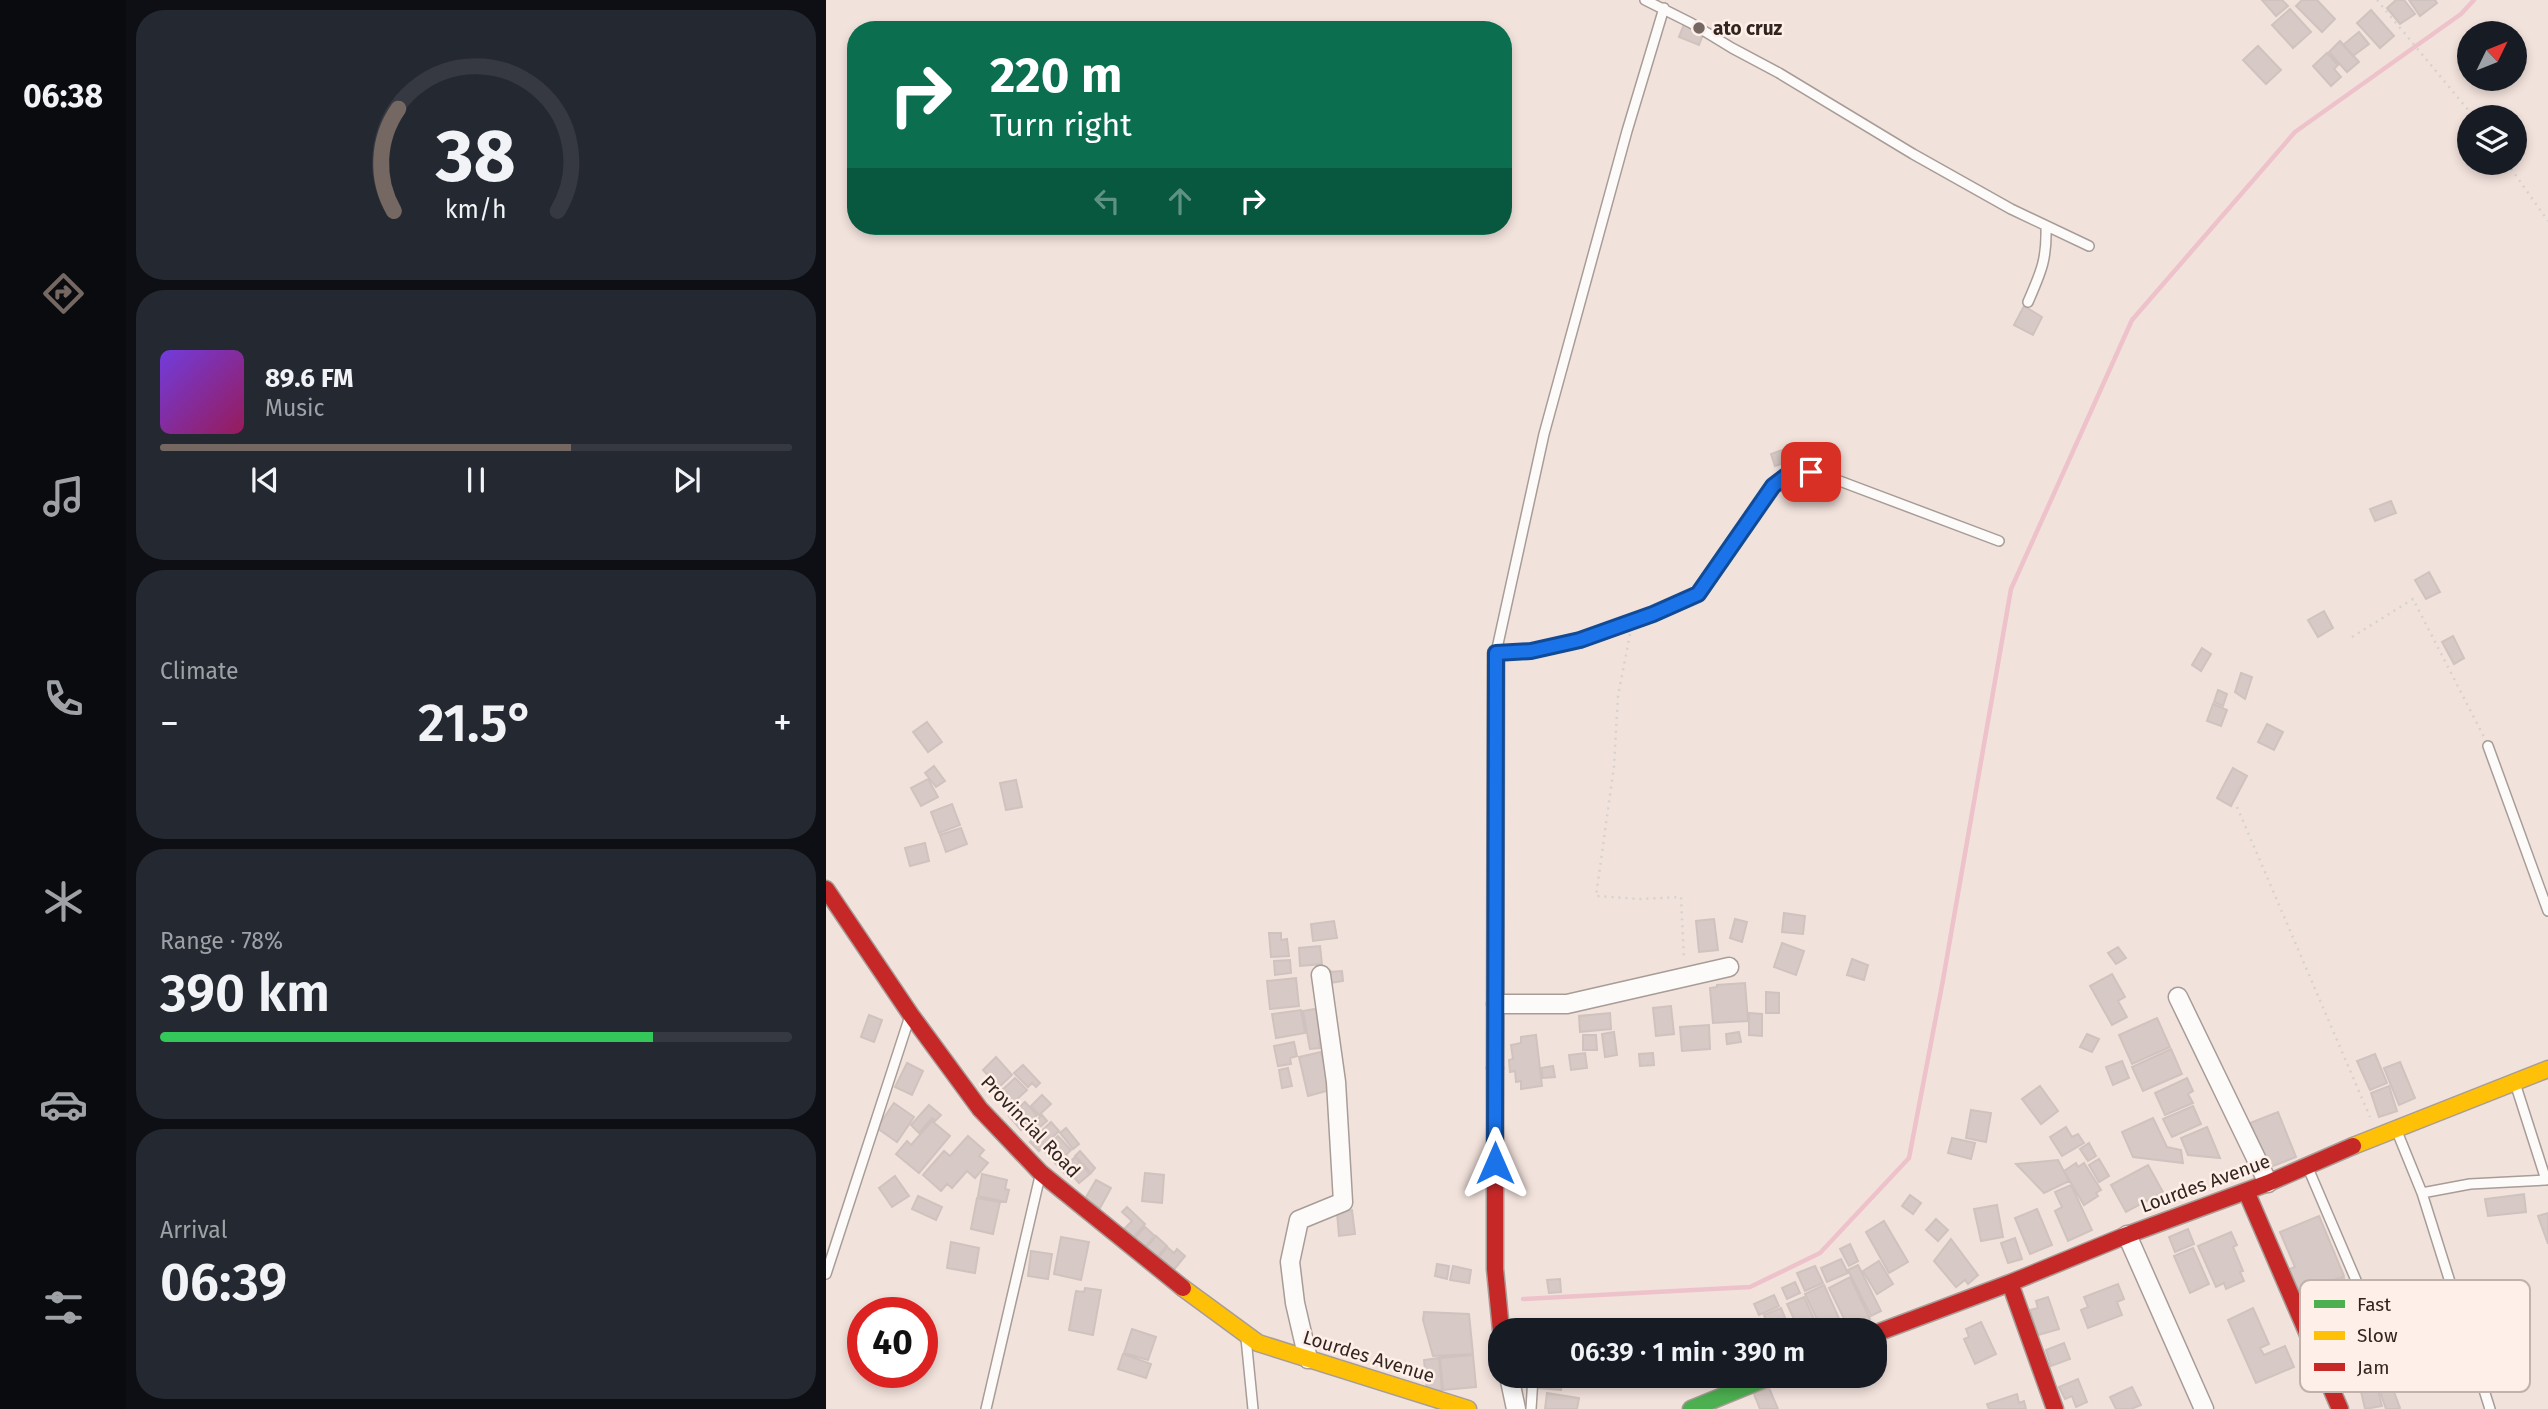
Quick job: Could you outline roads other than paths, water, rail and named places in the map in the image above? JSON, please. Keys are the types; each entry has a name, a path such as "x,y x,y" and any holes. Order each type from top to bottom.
{"main road":[{"path":"1496,653 1495,1269 1500,1318"},
{"name":"Provincial Road","path":"826,889 911,1015 980,1109 1041,1172 1161,1272 1252,1339"},
{"name":"Lourdes Avenue","path":"1887,1329 2268,1183 2396,1128 2548,1069"},
{"path":"2246,1191 2300,1316"},
{"path":"2010,1283 2055,1409"},
{"name":"Lourdes Avenue","path":"1252,1339 1468,1409"},
{"path":"1691,1409 1743,1388"},
{"path":"2333,1392 2340,1409"}],"street":[{"path":"1496,1004 1567,1004 1684,975 1729,967"},
{"path":"1308,1359 1295,1303 1290,1262 1299,1220 1343,1202 1336,1082 1321,975"},
{"path":"2178,997 2268,1183"},
{"path":"2127,1235 2204,1409"},
{"path":"1512,1388 1516,1409"}],"lane":[{"path":"1645,0 1664,8 1831,102 1913,154 2046,226 2089,246"},
{"path":"1664,8 1627,131 1544,434 1496,653 1551,648 1580,640 1653,614 1698,594 1773,486 1790,473 1811,472 1837,480 1999,541"},
{"path":"2028,302 2047,252 2046,226"},
{"path":"2488,746 2548,911"},
{"path":"826,1274 911,1015"},
{"path":"2422,1193 2470,1184 2546,1180 2514,1082"},
{"path":"2396,1128 2422,1193 2449,1280"},
{"path":"2307,1166 2356,1280"},
{"path":"986,1409 1041,1172"},
{"path":"1252,1339 1247,1363 1253,1409"},
{"path":"1531,1409 1532,1388"},
{"path":"2485,1392 2490,1409"}],"waterway":[{"path":"1523,1299 1750,1287 1820,1253 1909,1158 2011,589 2132,320 2295,132 2461,14 2474,0"}],"place":[{"name":"ato cruz","path":"1699,28"}]}
